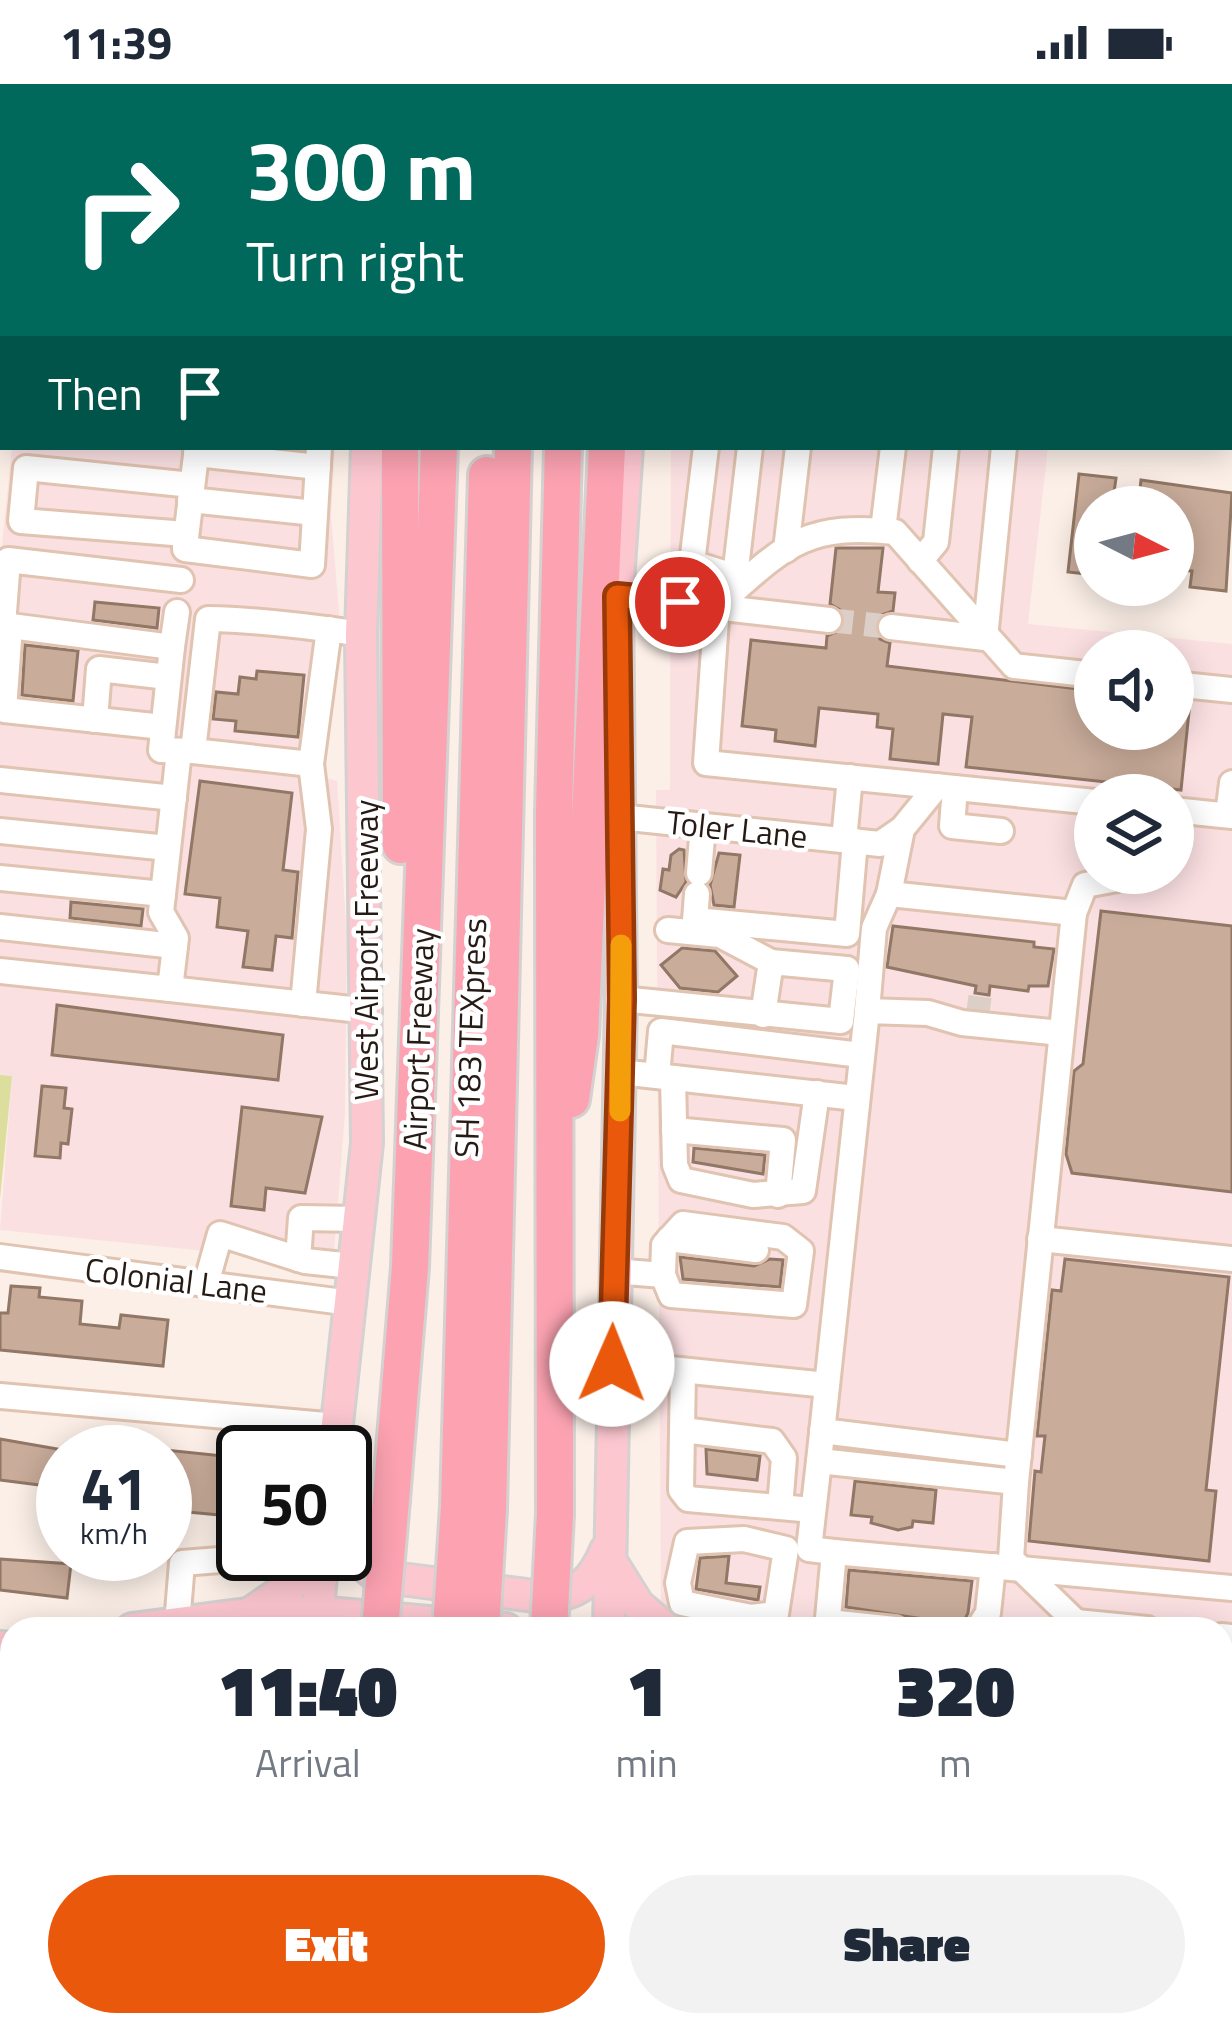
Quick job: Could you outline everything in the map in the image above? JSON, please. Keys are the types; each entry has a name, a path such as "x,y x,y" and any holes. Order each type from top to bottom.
{"highway":[{"path":"400,450 396,1167 410,1268"},
{"name":"Airport Freeway","path":"381,1617 410,1268 439,450"},
{"name":"SH 183 TEXpress","path":"480,1617 474,1508 488,450"},
{"name":"SH 183 TEXpress","path":"454,1617 474,1508 513,450"},
{"path":"550,1617 554,1514 554,814 563,450"},
{"path":"553,1233 580,1035 607,450"}],"main road":[{"name":"West Airport Freeway","path":"338,1425 367,1143 361,634 368,450"},
{"path":"609,1617 622,999 617,596 626,450"},
{"path":"372,1572 542,1597 569,1595 596,1574 610,1550"},
{"path":"610,1550 638,1605 652,1617"},
{"path":"247,1614 295,1581"},
{"path":"316,1617 320,1581"},
{"path":"226,1617 277,1617"}],"street":[{"path":"311,764 161,750 168,677 186,541 191,493 196,450 319,457 312,565 186,541 21,521 27,458 191,493 315,513"},
{"path":"706,450 692,563 741,579"},
{"path":"741,579 750,450"},
{"path":"786,550 798,450"},
{"path":"889,531 892,450"},
{"path":"920,560 936,542 946,450"},
{"path":"985,638 1004,450"},
{"path":"1074,673 1014,666 889,531 847,527 809,533 741,579 717,606 706,763 1074,800"},
{"path":"172,647 3,626 8,560 181,580"},
{"path":"617,596 829,620"},
{"path":"177,612 361,634"},
{"path":"170,989 175,946 161,912 174,798 208,619"},
{"path":"891,627 985,638"},
{"path":"303,1004 320,829 311,764 329,629"},
{"path":"9,640 4,710 163,727"},
{"path":"95,720 99,669 168,677"},
{"path":"1194,686 1232,690"},
{"path":"622,999 841,1022 847,969 850,777"},
{"path":"0,780 174,798"},
{"path":"1194,812 1230,816 1232,783"},
{"path":"849,841 880,844 946,787"},
{"path":"946,787 952,826 1001,831"},
{"name":"Toler Lane","path":"619,817 849,841"},
{"path":"703,826 694,920 848,934"},
{"path":"902,829 889,894 874,928 809,1549 1232,1588"},
{"path":"0,831 168,848"},
{"path":"0,878 163,894"},
{"path":"889,894 1073,913"},
{"path":"1067,1617 1011,1559 1073,913 1081,894"},
{"path":"0,927 175,946"},
{"path":"668,931 720,935 770,962 847,969"},
{"path":"763,1015 770,962"},
{"path":"0,971 369,1011"},
{"path":"867,1011 1001,1014 1010,1028"},
{"path":"968,1012 1010,1028 1061,1033"},
{"path":"817,1094 803,1191 778,1195 681,1180 661,1031 861,1055"},
{"path":"620,1072 856,1098"},
{"path":"674,1130 783,1140 778,1195"},
{"path":"309,1298 301,1218 358,1219"},
{"path":"683,1224 783,1237 800,1255 794,1305 671,1295 663,1275 669,1240 683,1224"},
{"path":"206,1284 220,1234 306,1260 353,1265"},
{"path":"1040,1239 1232,1259"},
{"name":"Colonial Lane","path":"0,1257 351,1303"},
{"path":"613,1271 663,1275"},
{"path":"612,1364 826,1385"},
{"path":"683,1371 681,1490 688,1498 814,1510"},
{"path":"0,1396 227,1425"},
{"path":"683,1430 772,1441 784,1458 780,1507"},
{"path":"822,1431 1019,1455"},
{"path":"819,1461 1016,1482"},
{"path":"727,1617 682,1604 678,1583 687,1542 744,1539 786,1549 776,1614 767,1617"},
{"path":"828,1617 834,1552"},
{"path":"178,1617 182,1563 216,1560"},
{"path":"985,1617 993,1566"}],"shaded area":[{"path":"12,450 335,450 331,515 339,612 323,777 337,781 347,941 345,1113 333,1264 0,1230 12,1076 0,1075 0,565"},
{"path":"671,450 1048,450 1028,624 1089,630 1074,630 1074,750 1194,750 1194,640 1232,644 1232,1617 705,1617 661,1613 656,790 670,790"}],"green space":[{"path":"0,1075 12,1076 0,1199"}],"building":[{"path":"1079,474 1116,478 1115,486 1078,486"},
{"path":"1141,480 1183,486 1140,486"},
{"path":"1194,488 1232,493 1226,591 1194,587"},
{"path":"1074,519 1074,573 1068,572"},
{"path":"836,548 883,548 878,592 895,593 893,611 879,616 875,626 880,639 890,643 887,666 1074,688 1074,750 1185,750 1183,774 1074,774 1074,779 966,767 972,717 943,714 938,764 890,759 893,729 877,727 878,714 819,708 815,746 775,741 776,730 742,726 751,640 826,648 827,636 843,629 844,612 830,604"},
{"path":"95,602 159,608 157,628 93,620"},
{"path":"25,645 78,651 73,701 22,695"},
{"path":"257,671 304,675 298,737 235,731 236,721 213,719 216,692 238,694 240,677 256,679"},
{"path":"200,781 292,793 283,870 298,872 292,938 276,936 272,970 243,967 248,931 217,927 220,898 185,894"},
{"path":"684,850 686,882 676,897 660,890 663,869 669,870 671,855"},
{"path":"719,853 740,855 734,907 714,905 710,885"},
{"path":"71,902 143,909 141,926 70,918"},
{"path":"1101,911 1232,926 1232,1192 1072,1173 1066,1154 1074,1071 1083,1064"},
{"path":"893,926 1034,942 1034,947 1054,949 1048,986 1029,986 1028,991 990,986 989,995 975,993 976,986 887,967"},
{"path":"682,948 715,951 737,976 718,992 680,988 661,965"},
{"path":"57,1005 283,1035 278,1080 52,1055"},
{"path":"42,1086 66,1088 64,1108 72,1109 68,1144 61,1143 60,1158 35,1156"},
{"path":"242,1107 322,1117 305,1193 266,1188 264,1210 231,1206"},
{"path":"694,1148 765,1155 763,1174 693,1162"},
{"path":"680,1257 754,1266 770,1259 783,1260 780,1287 683,1279"},
{"path":"1065,1259 1229,1277 1206,1490 1216,1491 1209,1561 1029,1541 1035,1471 1041,1472 1045,1436 1037,1436 1052,1290 1061,1291"},
{"path":"11,1286 40,1288 39,1297 82,1301 80,1324 119,1328 121,1315 168,1320 163,1366 0,1350 0,1313 8,1313"},
{"path":"0,1439 36,1445 36,1485 0,1480"},
{"path":"706,1449 760,1456 757,1480 707,1474"},
{"path":"192,1453 216,1455 216,1515 192,1512"},
{"path":"855,1481 936,1490 933,1523 913,1521 912,1527 898,1530 871,1523 872,1517 851,1515"},
{"path":"729,1556 726,1583 760,1587 758,1600 696,1589 700,1558"},
{"path":"0,1559 36,1562 36,1581 69,1581 67,1598 0,1590"},
{"path":"849,1570 972,1581 966,1617 910,1617 846,1607"}],"tunnel":[{"path":"829,620 891,627"},
{"path":"967,1007 990,1010"}],"slow traffic":[{"path":"620,1111 621,945"}],"route":[{"path":"612,1364 622,999 617,596 680,602"}]}
